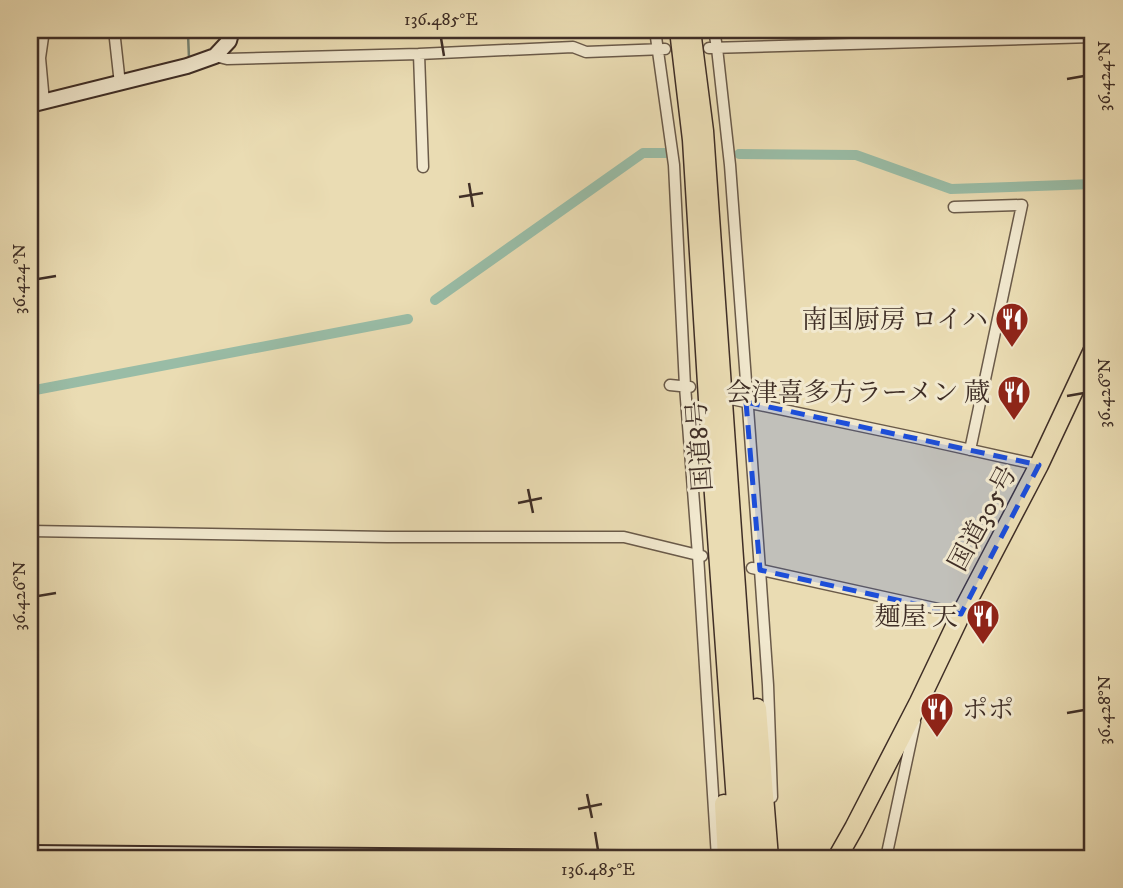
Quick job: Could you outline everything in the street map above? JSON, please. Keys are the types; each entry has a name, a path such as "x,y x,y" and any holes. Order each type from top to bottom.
{"highway":[{"name":"国道8号","path":"680,39 704,131 727,462 742,778 740,858"},
{"name":"国道8号","path":"680,39 692,140 713,481 742,778 764,855"},
{"name":"国道305号","path":"837,858 1039,465 1093,350"},
{"path":"727,462 746,589 764,855"},
{"path":"713,481 706,495 727,858"}],"street":[{"path":"44,30 37,104 187,66 215,56 229,41 232,30"},
{"path":"114,30 120,84"},
{"path":"655,30 680,39"},
{"path":"714,30 713,48 730,165 741,401 768,685 774,820 764,855"},
{"path":"713,48 1093,37"},
{"path":"215,56 227,59 573,47 586,52 680,39"},
{"path":"680,39 674,165 701,556 717,858"},
{"path":"419,54 423,167"},
{"path":"954,207 1023,205 970,450"},
{"path":"670,385 689,386"},
{"path":"741,401 1039,465"},
{"path":"30,531 387,537 624,537 701,556"},
{"path":"756,569 961,614"},
{"path":"886,858 919,702"},
{"path":"37,855 624,858"}],"highlighted area":[{"path":"746,402 1039,465 961,614 760,570"}],"waterway":[{"path":"168,64 189,58 188,34 199,30"},
{"path":"435,300 643,153 666,153"},
{"path":"739,154 856,155 951,189 1093,184"},
{"path":"30,391 408,319"},
{"path":"1086,858 1093,830"}],"place":[{"name":"南国厨房 ロイハ","path":"1012,349"},
{"name":"会津喜多方ラーメン 蔵","path":"1014,422"},
{"name":"麺屋 天","path":"983,646"},
{"name":"ポポ","path":"937,739"}]}
